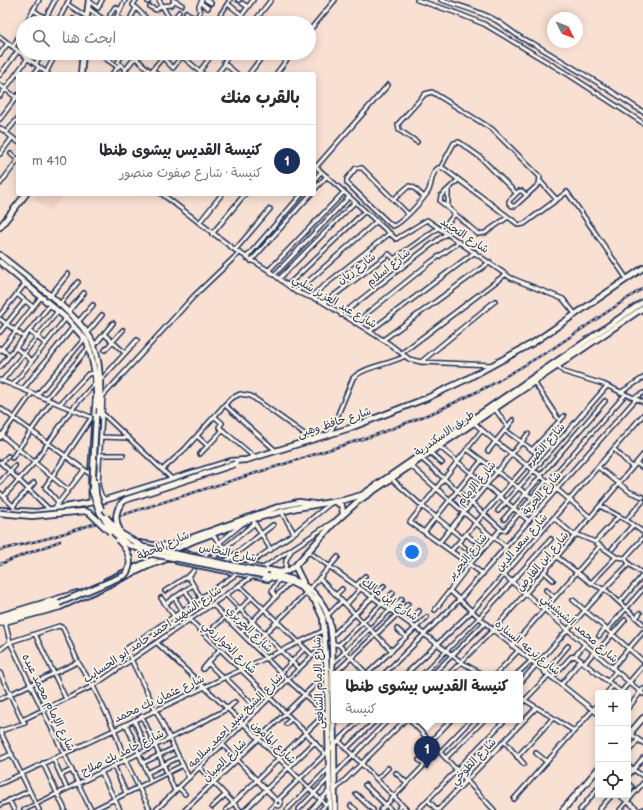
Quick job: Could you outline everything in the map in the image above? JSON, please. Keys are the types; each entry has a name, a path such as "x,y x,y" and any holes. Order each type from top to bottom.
{"main road":[{"path":"87,16 89,0"},
{"path":"81,72 82,60"},
{"path":"0,227 24,196"},
{"path":"0,254 68,312 86,335 92,347 99,390 92,491 100,513 115,534 129,545 153,554 264,572 285,572"},
{"path":"0,262 66,318 76,324"},
{"name":"شارع حافظ وهبى","path":"0,510 52,510 105,500 231,461 246,460 253,456 330,434 414,403 494,365 576,315 643,268"},
{"path":"35,292 39,287"},
{"name":"طريق الاسكندرية","path":"285,572 295,566 309,552 343,514 534,382 643,302"},
{"name":"طريق الاسكندرية","path":"334,502 356,497 367,492 643,308"},
{"path":"92,347 95,373 98,382"},
{"path":"97,416 96,495 105,516 124,535 132,542 158,551 264,572"},
{"path":"124,535 119,529 116,516 119,506 125,500 246,460"},
{"path":"132,542 150,546 164,546 281,506 299,502 318,505"},
{"path":"334,502 342,506 343,514"},
{"name":"شارع المحطة","path":"0,616 62,599 181,547 242,523 254,521 281,512 334,502"},
{"path":"0,513 32,516 80,510 87,511 96,518 128,551 130,566 123,577 60,603 2,621"},
{"path":"181,547 183,553"},
{"name":"شارع النحاس","path":"166,558 183,553 248,565 264,572"},
{"name":"شارع المحطة","path":"2,621 60,607 166,558"},
{"name":"شارع الإمام الشافعى","path":"166,558 253,576 279,579"},
{"path":"295,566 299,576 305,584"},
{"name":"شارع الإمام الشافعى","path":"264,572 309,590 321,602 328,615 331,637 328,643 327,753 329,778 335,810"},
{"name":"شارع الإمام الشافعى","path":"264,572 305,584 319,606 323,618 332,671"},
{"path":"631,733 643,718"},
{"name":"شارع الإمام الشافعى","path":"330,810 330,801 335,774 334,723"},
{"path":"563,810 595,773"}],"street":[{"path":"30,16 39,0"},
{"path":"46,16 55,0"},
{"path":"61,16 69,0"},
{"path":"89,0 98,8 102,0"},
{"path":"117,16 125,0"},
{"path":"136,0 133,5 145,16"},
{"path":"159,0 168,16"},
{"path":"150,7 156,10 163,6 171,5 174,0 182,5"},
{"path":"206,0 211,3"},
{"path":"219,16 229,1 242,15 253,0"},
{"path":"258,16 271,0"},
{"path":"316,23 335,0"},
{"path":"417,0 480,22 522,46 643,123"},
{"path":"441,0 491,18 525,41 539,47 643,112"},
{"path":"198,16 201,1 208,8"},
{"path":"242,3 248,7"},
{"path":"67,4 85,16"},
{"path":"88,8 99,16"},
{"path":"110,14 115,8 120,10"},
{"path":"132,16 136,8"},
{"path":"33,10 42,16"},
{"path":"176,16 179,12"},
{"path":"186,12 190,16"},
{"path":"0,37 16,49"},
{"path":"522,46 525,41"},
{"path":"13,47 16,42"},
{"path":"0,54 8,43"},
{"path":"0,75 16,54"},
{"path":"16,72 24,60"},
{"path":"32,60 46,72"},
{"path":"36,64 38,60"},
{"path":"47,72 53,60"},
{"path":"114,72 119,66 119,60"},
{"path":"109,61 126,70 134,60"},
{"path":"138,60 151,72 158,60"},
{"path":"166,60 172,67 174,67 178,60"},
{"path":"188,60 199,70 207,60"},
{"path":"221,70 225,64 225,60"},
{"path":"251,72 260,60"},
{"path":"278,72 287,60"},
{"path":"225,64 235,72"},
{"path":"35,72 39,67"},
{"path":"0,96 16,72"},
{"path":"0,85 16,96"},
{"path":"316,165 388,85"},
{"path":"417,142 399,130 398,124 425,94 432,92 492,129 540,177 540,181 556,200"},
{"path":"0,119 16,98"},
{"path":"6,133 16,120"},
{"path":"0,129 16,140"},
{"path":"0,154 12,138"},
{"path":"408,214 361,168 356,168 346,180 347,184 392,225 398,224 408,214 424,198 430,187 436,169 441,167 454,143 458,142 480,157 516,193"},
{"path":"11,154 16,158"},
{"path":"0,184 16,163"},
{"path":"310,297 390,233 316,167"},
{"path":"441,167 517,224 524,224 567,192 627,279"},
{"path":"316,178 322,172"},
{"path":"316,188 327,176"},
{"path":"458,180 441,196 440,200 455,214 481,234 485,233 508,217"},
{"path":"526,195 521,191 516,193 509,202 512,206 526,195 540,181"},
{"path":"394,199 409,186 413,187 424,198"},
{"path":"448,190 448,208"},
{"path":"269,270 344,192"},
{"name":"شارع عبد العزيز شلبي","path":"165,196 212,234 246,258 275,274 296,292 324,303 340,315 370,331 402,352 405,356"},
{"path":"199,223 220,196"},
{"path":"212,234 243,196"},
{"path":"246,258 300,196"},
{"path":"251,260 309,196"},
{"path":"275,274 349,197"},
{"path":"280,278 355,202"},
{"path":"235,250 270,209"},
{"path":"288,285 365,211"},
{"path":"445,226 455,214"},
{"name":"شارع التجنيد","path":"390,233 398,239 426,220 517,281 560,296 566,301 576,315"},
{"path":"296,292 377,221"},
{"name":"شارع زيان","path":"324,303 390,254 394,259 438,228"},
{"name":"شارع اسلام","path":"340,315 391,278 408,262 446,234"},
{"path":"355,323 431,262 459,242"},
{"path":"370,331 475,252"},
{"path":"92,503 90,474 97,416 103,396 194,296 239,253"},
{"path":"383,340 490,262"},
{"path":"50,297 68,274"},
{"path":"402,352 506,274"},
{"path":"59,304 78,282"},
{"path":"0,315 25,284"},
{"path":"68,312 84,293"},
{"path":"17,294 33,307"},
{"path":"10,355 1,349 41,297"},
{"path":"0,332 25,301"},
{"path":"421,362 495,301"},
{"path":"0,367 50,304"},
{"path":"23,390 93,305"},
{"path":"58,311 1,381 72,409 97,416 128,438 172,479"},
{"path":"37,395 102,315"},
{"path":"0,318 24,337"},
{"path":"13,385 66,318"},
{"path":"46,398 113,323"},
{"path":"105,350 123,330"},
{"path":"29,331 46,344"},
{"path":"104,334 125,353"},
{"path":"4,496 35,462 72,409 137,340"},
{"path":"16,348 32,361"},
{"path":"330,434 352,378 358,373 390,363 405,356 412,361 421,362 494,365"},
{"path":"556,365 570,374 607,386 643,402"},
{"path":"60,404 88,374 95,373"},
{"path":"620,393 643,378"},
{"path":"534,382 559,420"},
{"name":"شارع النصر","path":"498,511 607,386"},
{"path":"99,390 103,396"},
{"path":"32,393 1,436 68,490"},
{"name":"شارع الحرية","path":"387,671 459,600 483,574 635,399 643,393"},
{"path":"162,470 185,449 224,405 236,395 244,394 251,396 311,439"},
{"name":"شارع التحرير","path":"435,610 470,564 493,537 502,530 505,530 625,395"},
{"path":"12,458 52,401"},
{"path":"504,519 605,401"},
{"path":"224,405 275,450"},
{"path":"0,408 90,474"},
{"path":"451,551 536,455 506,428 495,409"},
{"name":"شارع سعد الدين","path":"409,671 472,611 643,415"},
{"path":"97,416 101,437 98,485 101,495 105,500"},
{"path":"58,503 44,487 65,456 97,416"},
{"path":"532,450 564,416"},
{"path":"214,417 222,423 219,427 253,456"},
{"path":"488,451 513,420"},
{"path":"474,423 590,517"},
{"path":"200,454 223,430"},
{"path":"482,430 411,522 483,574"},
{"name":"شارع الإمام","path":"439,543 528,434"},
{"path":"197,436 208,446"},
{"path":"101,437 128,438"},
{"path":"440,447 529,521"},
{"path":"467,449 532,498"},
{"path":"614,449 632,467"},
{"path":"431,453 442,463"},
{"path":"100,455 123,456"},
{"name":"شارع ابن الفارض","path":"452,671 493,630 526,593 643,455"},
{"path":"8,456 0,463 52,510 84,470"},
{"path":"422,459 502,530"},
{"path":"424,532 482,460"},
{"path":"636,463 643,468"},
{"path":"0,482 16,466"},
{"path":"411,466 449,501 506,547"},
{"path":"598,467 630,492 643,497"},
{"path":"392,479 435,518 462,538"},
{"path":"13,506 34,483"},
{"path":"0,493 17,511"},
{"path":"626,520 643,501"},
{"path":"248,565 271,550 334,502"},
{"path":"600,506 626,520 643,532"},
{"path":"281,512 294,533"},
{"path":"595,542 618,517"},
{"path":"554,518 575,535 595,542 616,557 625,558 629,564 643,575 620,602"},
{"path":"264,572 292,549 337,519"},
{"path":"212,558 254,521 271,550"},
{"path":"202,557 241,526 242,523"},
{"path":"226,561 273,525"},
{"path":"612,549 633,525"},
{"path":"464,560 487,533"},
{"path":"212,534 232,556 236,563"},
{"path":"466,534 473,540"},
{"path":"625,558 643,538"},
{"path":"426,671 480,618 550,539"},
{"path":"458,543 465,548"},
{"path":"512,646 600,546"},
{"path":"285,572 286,560 292,549"},
{"name":"شارع ابن مالك","path":"309,552 461,662 477,671"},
{"path":"253,645 309,590 338,557"},
{"path":"557,557 592,583 604,589 627,608 643,624"},
{"path":"592,583 616,557"},
{"path":"523,680 604,589 629,564"},
{"path":"165,591 188,576 194,570"},
{"path":"544,572 552,580"},
{"path":"189,778 125,650 126,647 238,573"},
{"name":"شارع محمد الشيشيني","path":"504,575 642,692"},
{"path":"188,576 200,598"},
{"name":"شارع الشهيد احمد حامد ابو الحسايب","path":"0,731 26,723 22,720 93,686 253,576"},
{"path":"356,586 365,576"},
{"path":"319,578 392,651"},
{"path":"276,597 272,591 279,579"},
{"path":"241,633 290,582"},
{"path":"165,604 193,585"},
{"path":"240,585 276,622 313,656"},
{"path":"331,637 384,586"},
{"path":"336,595 342,589"},
{"path":"346,605 360,589"},
{"path":"599,636 627,608 643,589"},
{"path":"185,590 193,603"},
{"path":"546,590 554,598"},
{"name":"شارع ترعه السناره","path":"450,591 512,646 595,712"},
{"path":"339,645 393,593"},
{"path":"226,595 300,669"},
{"path":"174,597 182,610"},
{"path":"228,620 252,597"},
{"path":"161,598 174,616"},
{"path":"332,664 389,609 402,599"},
{"path":"573,600 643,661"},
{"path":"328,615 342,601"},
{"name":"شارع الحريري","path":"212,604 288,680 328,716"},
{"path":"338,671 408,604"},
{"path":"409,623 419,611"},
{"path":"636,618 640,613"},
{"path":"214,627 225,617"},
{"path":"370,671 427,617"},
{"name":"شارع الخوارزمي","path":"190,620 327,753"},
{"path":"585,663 625,620"},
{"name":"شارع الإمام محمد عبده","path":"2,621 30,685 92,810"},
{"path":"437,671 485,623"},
{"path":"0,650 10,642 58,626 63,630 78,662 93,686 114,729 125,760 150,810"},
{"path":"397,629 406,637"},
{"name":"شارع عثمان بك محمد","path":"0,784 325,630"},
{"path":"612,668 643,632"},
{"path":"35,634 66,699"},
{"name":"شارع المأمون","path":"157,643 244,724 326,805"},
{"path":"328,643 339,645 364,671"},
{"name":"شارع الشيخ سيد احمد سلامه","path":"157,810 288,680 328,643"},
{"path":"552,678 585,644"},
{"path":"545,673 568,646"},
{"path":"281,673 305,648"},
{"path":"203,669 220,649"},
{"path":"499,671 518,651"},
{"path":"575,656 619,690"},
{"path":"561,685 582,660"},
{"path":"520,671 530,661"},
{"path":"0,700 78,662"},
{"path":"208,663 258,710"},
{"path":"623,690 643,666"},
{"path":"608,681 616,671"},
{"path":"0,673 22,720"},
{"name":"شارع الصبان","path":"185,810 327,673"},
{"path":"549,675 524,700 574,731"},
{"path":"609,690 613,685"},
{"path":"631,704 642,692"},
{"name":"شارع حامد بك صلاح","path":"24,810 228,709 235,702"},
{"path":"514,799 595,707"},
{"name":"شارع الطوخي","path":"523,721 536,708"},
{"path":"142,716 175,791"},
{"path":"226,810 323,716 328,716"},
{"path":"517,757 553,718"},
{"path":"286,724 291,719"},
{"path":"134,720 147,750"},
{"path":"269,810 357,723"},
{"path":"346,749 373,723"},
{"path":"335,774 385,723"},
{"path":"311,810 361,764 402,723"},
{"path":"413,723 494,810"},
{"path":"430,742 448,723"},
{"path":"381,810 469,723"},
{"path":"446,758 481,723"},
{"path":"418,810 502,723"},
{"name":"شارع الطوخي","path":"438,810 521,723"},
{"path":"126,724 151,781"},
{"path":"0,731 39,810"},
{"path":"631,735 643,743"},
{"path":"631,748 638,740"},
{"path":"338,741 407,810"},
{"path":"504,741 524,764"},
{"path":"245,810 315,742"},
{"path":"223,744 277,801 281,801 281,804 286,810 329,768"},
{"path":"143,763 174,748"},
{"path":"536,753 547,762"},
{"path":"0,759 12,754"},
{"path":"147,773 179,757"},
{"path":"53,758 67,789"},
{"path":"631,772 643,758"},
{"path":"419,760 425,765"},
{"path":"43,763 65,810"},
{"path":"92,810 183,765"},
{"path":"114,766 126,793"},
{"path":"199,768 240,810"},
{"path":"377,779 388,768"},
{"path":"61,775 72,770"},
{"path":"633,770 643,776"},
{"path":"101,772 120,810"},
{"path":"396,773 407,783"},
{"path":"298,810 329,778"},
{"path":"620,810 643,783"},
{"path":"365,786 391,810"},
{"path":"179,788 185,794"},
{"path":"0,805 29,791"},
{"path":"580,810 595,792"},
{"path":"356,794 373,810"},
{"path":"212,807 225,795"},
{"path":"599,810 609,798"},
{"path":"623,798 638,810"},
{"path":"9,800 14,810"},
{"path":"428,800 438,810"},
{"path":"321,810 330,801"},
{"path":"352,806 356,810"},
{"path":"398,810 402,806"}],"shaded area":[{"path":"36,196 63,196 51,211 34,199"}],"railway":[{"path":"0,550 49,538 278,466 378,434 437,411 491,385 552,349 643,288"},
{"path":"0,564 60,541"}],"place":[{"name":"كنيسة القديس بيشوى طنطا","path":"427,769"}]}
